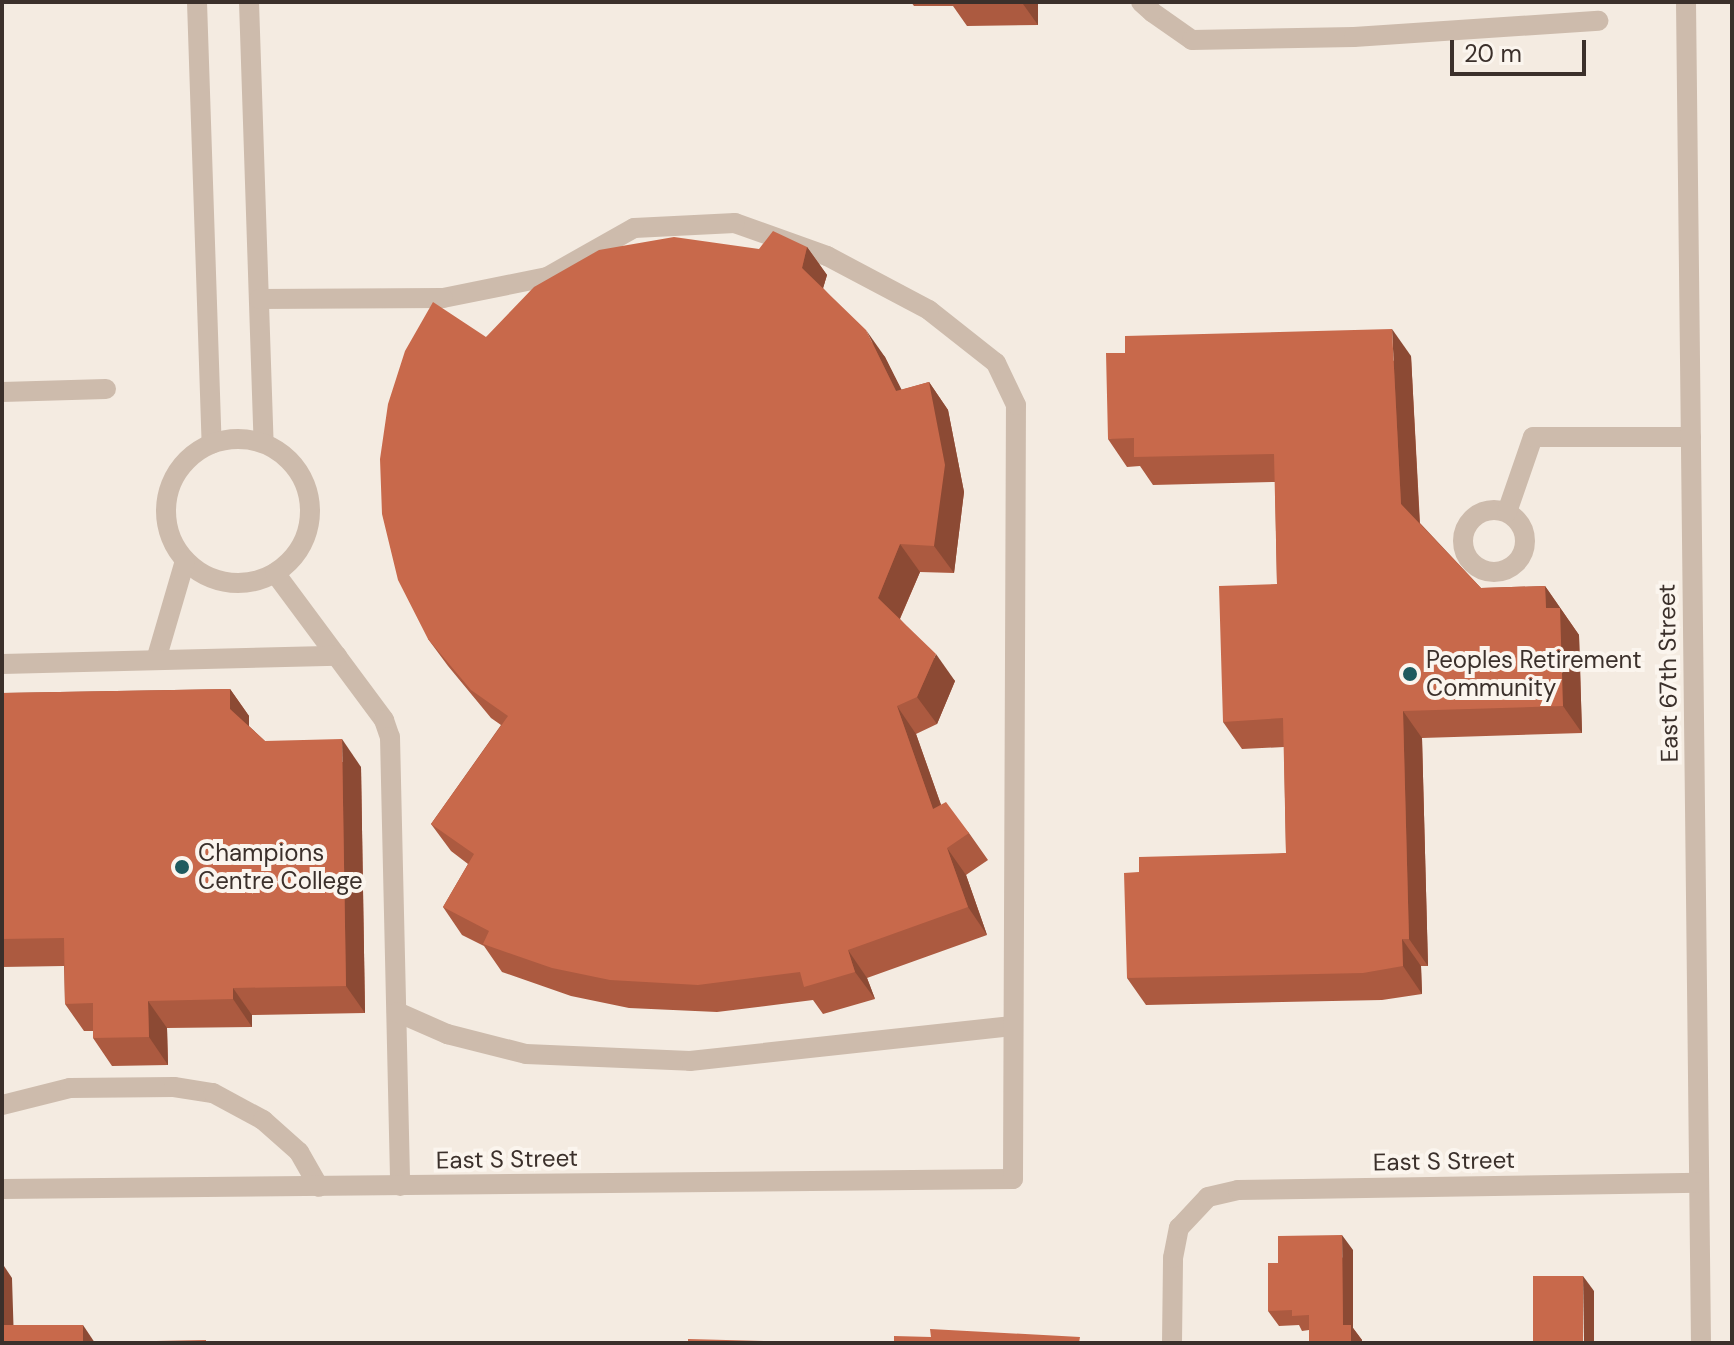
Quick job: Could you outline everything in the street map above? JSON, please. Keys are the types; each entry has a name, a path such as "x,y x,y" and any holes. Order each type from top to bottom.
{"street":[{"path":"197,2 212,444"},
{"path":"249,2 264,443"},
{"name":"East 67th Street","path":"1686,2 1701,1343"},
{"path":"1147,7 1192,40 1354,37 1598,21"},
{"path":"259,299 443,298 547,277 634,228 735,223 827,256 929,310 996,363 1016,405 1012,1026 690,1061 526,1054 447,1034 397,1012"},
{"path":"2,392 106,389"},
{"path":"1507,512 1533,437 1691,437"},
{"path":"240,438 264,443 284,455 308,493 304,538 275,573 229,583 205,576 185,561 171,541 168,493 178,471 212,444 240,438"},
{"path":"156,660 185,561"},
{"path":"275,573 337,656 390,737 400,1186"},
{"path":"2,664 337,656"},
{"name":"East S Street","path":"2,1189 1013,1179 1012,1026"},
{"path":"2,1105 70,1088 174,1087 213,1093 272,1127 299,1152 319,1187"},
{"name":"East S Street","path":"1172,1343 1173,1258 1179,1228 1208,1197 1238,1190 1699,1183"}],"building":[{"path":"1023,2 1023,4 952,4"},
{"path":"773,231 807,247 802,268 866,330 896,391 929,382 945,465 934,546 900,544 878,598 936,654 917,697 897,706 933,809 946,802 969,833 947,848 968,907 848,950 855,972 804,987 800,972 698,985 610,980 552,968 483,944 489,931 443,907 474,854 431,824 508,716 471,690 428,639 398,580 382,514 380,459 388,404 405,351 433,302 486,337 534,287 599,250 674,237 759,249"},
{"name":"Peoples Retirement Community","path":"1392,329 1401,504 1481,588 1545,586 1546,608 1560,608 1563,706 1403,711 1409,939 1402,939 1403,966 1363,973 1127,978 1124,873 1139,872 1139,857 1286,853 1283,718 1223,722 1219,586 1277,584 1274,454 1134,457 1134,438 1108,439 1106,353 1125,353 1125,336"},
{"name":"Champions Centre College","path":"230,689 230,709 265,741 342,739 346,986 233,988 233,999 148,1001 149,1037 93,1038 93,1003 65,1004 64,938 2,939 2,693"},
{"path":"1342,1235 1343,1325 1351,1325 1351,1343 1309,1343 1309,1315 1292,1316 1292,1310 1268,1311 1268,1263 1278,1263 1278,1236"},
{"path":"1533,1276 1583,1276 1583,1343 1533,1343"},
{"path":"2,1325 83,1325 83,1343 2,1343"},
{"path":"930,1329 1080,1337 1079,1343 894,1343 894,1336 931,1337"},
{"path":"688,1339 845,1343 688,1343"},
{"path":"206,1340 206,1343 156,1343 156,1341"},
{"path":"430,1341 430,1343 338,1343"}],"place":[{"name":"Peoples Retirement Community","path":"1410,674"},
{"name":"Champions Centre College","path":"182,867"}]}
